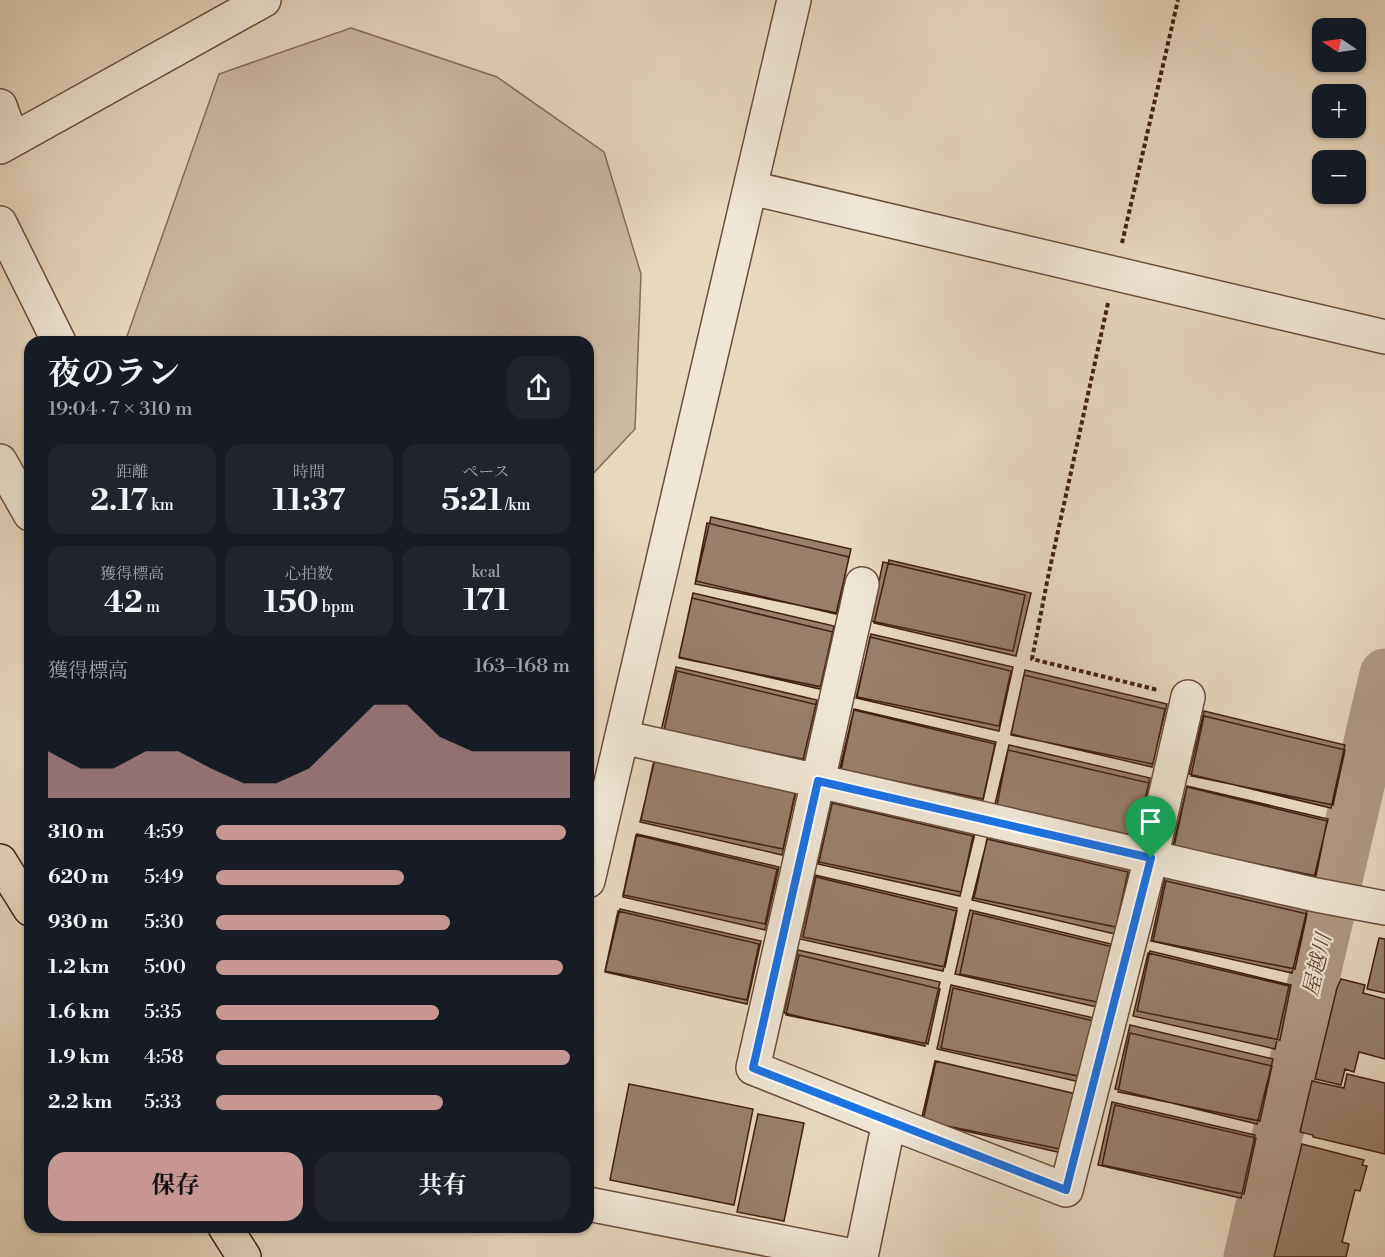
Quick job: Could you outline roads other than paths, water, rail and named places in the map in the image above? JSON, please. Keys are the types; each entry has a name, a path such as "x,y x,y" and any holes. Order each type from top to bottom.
{"main road":[{"path":"0,861 24,899"},
{"path":"229,1233 244,1257"}],"street":[{"path":"0,106 6,143 264,0"},
{"path":"594,856 794,0"},
{"path":"750,188 1385,337"},
{"path":"0,223 56,336"},
{"path":"0,461 24,494"},
{"path":"862,584 753,1068 1066,1190 1151,858 1188,697"},
{"path":"622,737 1316,895 1385,908"},
{"path":"594,1205 860,1257 889,1122"}],"waterway":[{"name":"屋越川","path":"1249,1257 1385,674"}]}
